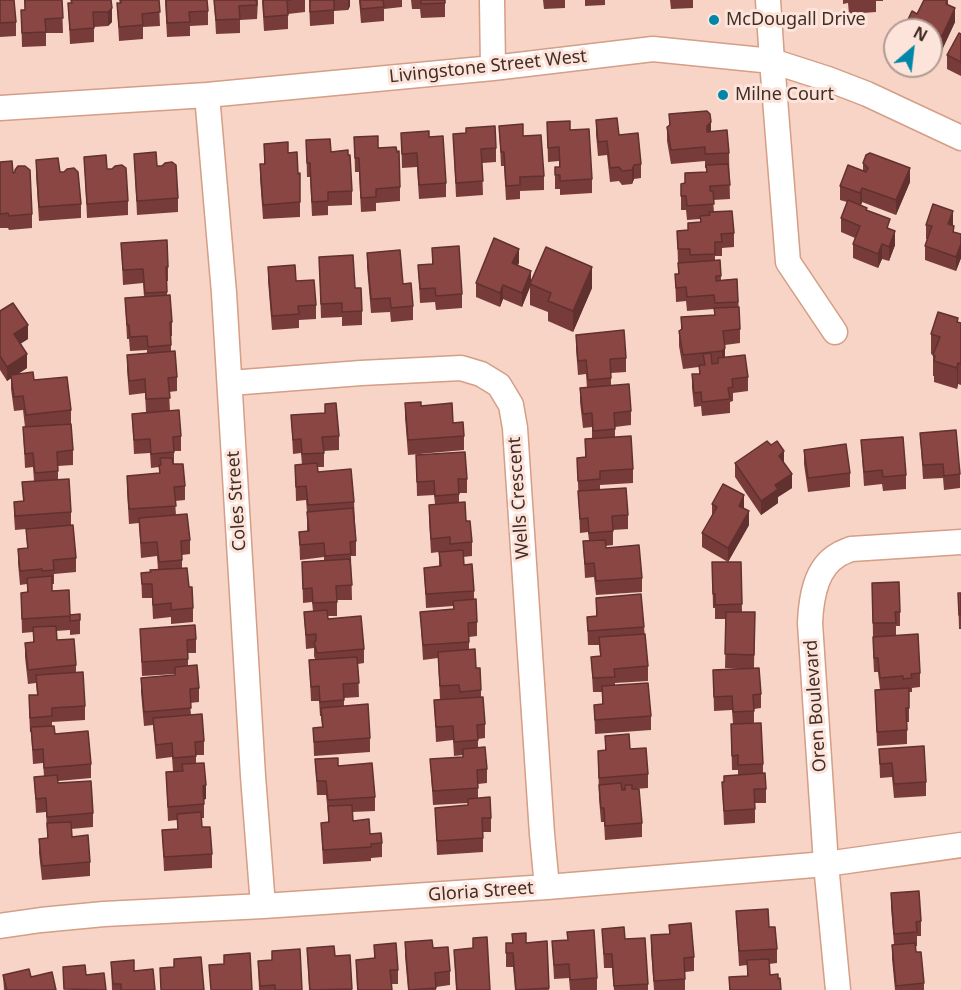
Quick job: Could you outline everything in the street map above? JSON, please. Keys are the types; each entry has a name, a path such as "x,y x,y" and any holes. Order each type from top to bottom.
{"street":[{"path":"492,0 493,68"},
{"path":"768,0 788,262 835,332"},
{"name":"Livingstone Street West","path":"0,108 207,95 493,68 653,49 772,62 867,94 961,138"},
{"name":"Coles Street","path":"207,95 224,293 263,906"},
{"name":"Wells Crescent","path":"230,383 461,368 481,374 499,385 511,405 515,428 547,887"},
{"name":"Oren Boulevard","path":"838,990 826,864 810,623 811,600 817,581 827,564 837,555 851,549 961,542"},
{"name":"Gloria Street","path":"0,926 104,914 547,887 826,864 961,845"}],"building":[{"path":"0,0 14,0 16,22 0,23"},
{"path":"25,0 62,0 63,18 45,19 46,32 22,33 21,10 25,10"},
{"path":"71,0 111,0 112,8 108,12 93,12 94,28 70,30 68,3 72,3"},
{"path":"121,0 159,0 160,12 142,14 143,25 119,27 117,3 121,3"},
{"path":"166,0 207,0 208,11 189,12 190,22 167,23"},
{"path":"214,0 256,0 257,5 239,6 240,19 216,20"},
{"path":"263,0 287,0 288,15 264,17"},
{"path":"310,0 334,0 334,10 310,12"},
{"path":"360,0 383,0 384,7 361,9"},
{"path":"421,0 445,0 445,3 421,4"},
{"path":"924,0 947,0 946,4 955,8 943,34 943,18 909,18 912,11 917,14"},
{"path":"959,33 961,34 961,62 947,55"},
{"path":"707,111 711,122 707,126 707,132 727,130 729,153 705,154 705,147 671,150 667,127 670,125 669,114"},
{"path":"617,118 619,135 638,133 641,164 634,165 632,170 622,171 619,167 610,168 607,141 598,142 596,120"},
{"path":"570,121 570,130 589,129 592,179 560,181 560,175 555,175 555,167 560,167 559,147 548,148 547,122"},
{"path":"523,124 523,136 541,135 544,176 520,177 520,185 506,186 504,152 501,152 499,126"},
{"path":"495,126 496,148 481,149 483,181 456,183 453,134 466,133 466,128"},
{"path":"429,131 429,137 443,136 446,183 419,185 417,153 402,154 401,133"},
{"path":"378,136 378,148 396,147 397,152 399,151 400,187 376,189 376,197 361,198 359,158 355,158 354,137"},
{"path":"330,139 331,152 348,150 352,191 328,192 328,201 312,202 306,140"},
{"path":"288,142 288,153 297,152 300,202 263,205 260,164 265,164 264,144"},
{"path":"156,152 157,166 172,162 176,165 178,198 137,201 134,154"},
{"path":"870,153 910,168 896,200 862,188 860,193 840,186 848,165 866,172 868,168 863,163 866,155"},
{"path":"106,155 107,169 122,165 126,168 128,201 87,204 84,157"},
{"path":"58,158 60,172 74,168 78,172 81,204 39,207 36,160"},
{"path":"12,161 13,173 18,166 25,166 30,170 32,214 9,216 8,213 0,214 0,162"},
{"path":"728,164 730,185 710,186 710,191 713,191 714,204 687,206 686,196 681,196 681,184 685,183 685,173 707,172 706,165"},
{"path":"848,200 890,219 887,228 895,231 889,247 882,244 878,254 853,244 860,226 841,218"},
{"path":"933,204 953,211 948,224 954,226 953,232 961,234 961,244 956,257 925,246 932,226 926,225"},
{"path":"732,211 734,233 721,234 722,242 715,242 715,254 690,255 690,249 678,249 677,231 688,230 688,223 701,222 700,216 710,215 709,212"},
{"path":"494,238 519,249 512,263 531,271 522,293 503,285 500,293 476,283"},
{"path":"167,240 167,292 145,293 143,269 123,270 121,243"},
{"path":"459,246 462,294 436,296 435,288 420,289 418,265 433,264 432,248"},
{"path":"546,247 592,267 573,311 548,301 551,293 530,284"},
{"path":"400,250 403,284 411,283 413,306 391,308 390,298 371,299 367,253"},
{"path":"353,255 355,288 361,288 362,311 342,312 342,303 321,304 319,257"},
{"path":"720,260 721,276 716,276 716,281 737,279 738,302 715,303 714,295 687,297 686,287 676,288 675,274 679,274 678,263"},
{"path":"295,265 296,281 314,280 316,305 298,306 299,314 272,316 268,267"},
{"path":"170,295 171,345 148,347 147,336 130,337 125,298"},
{"path":"13,303 28,325 14,334 27,354 7,367 0,356 0,311"},
{"path":"739,307 740,329 723,331 725,348 722,351 683,355 679,331 682,329 681,317 715,315 714,308"},
{"path":"938,312 958,318 957,322 961,323 961,364 958,363 957,368 934,361 935,356 933,355 940,337 931,334"},
{"path":"624,330 626,358 610,359 611,378 588,380 586,360 578,361 576,335"},
{"path":"175,351 177,377 168,378 170,398 146,399 145,379 129,381 127,355"},
{"path":"711,353 712,364 718,363 718,358 745,355 748,377 732,379 733,387 728,388 730,399 702,402 701,392 694,393 692,374 700,374 699,365 705,365 703,354"},
{"path":"33,372 34,380 67,377 71,410 26,415 23,396 14,397 11,375"},
{"path":"629,384 631,411 614,413 615,429 593,431 592,413 583,414 580,388"},
{"path":"421,402 421,406 452,403 453,423 463,422 464,436 408,440 405,403"},
{"path":"336,403 339,436 322,437 324,453 302,454 301,439 293,440 291,415 325,413 325,404"},
{"path":"179,410 181,436 173,437 174,452 151,454 150,439 134,440 132,414"},
{"path":"71,424 73,450 57,452 58,471 35,473 33,453 25,454 23,427"},
{"path":"956,430 960,474 944,476 943,464 923,465 920,433"},
{"path":"631,436 633,469 600,471 600,479 578,481 577,458 586,457 585,439"},
{"path":"903,437 906,475 883,477 882,470 864,472 861,440"},
{"path":"767,441 771,445 777,441 784,451 779,456 792,474 775,485 778,489 761,501 735,463"},
{"path":"846,444 850,473 808,478 804,450"},
{"path":"465,452 467,479 458,479 459,494 435,496 434,481 417,482 416,455"},
{"path":"160,458 172,458 173,464 183,464 185,486 174,487 176,506 129,509 127,476 160,473"},
{"path":"317,463 318,472 351,469 354,502 308,505 306,486 296,487 295,465"},
{"path":"69,479 71,512 15,516 14,502 24,501 22,482"},
{"path":"723,484 744,495 739,506 749,511 728,548 702,533 717,507 712,504"},
{"path":"626,488 628,515 612,516 613,531 589,533 588,518 580,519 578,491"},
{"path":"465,502 466,521 470,521 472,542 450,544 450,537 431,539 429,505"},
{"path":"353,508 356,541 350,542 351,554 325,556 324,543 300,545 299,532 309,531 307,512"},
{"path":"187,514 190,540 181,541 182,560 159,562 157,542 141,543 139,518"},
{"path":"73,525 76,558 53,560 54,570 20,571 18,549 28,548 26,529"},
{"path":"605,540 606,548 639,545 642,578 596,581 594,563 585,564 583,541"},
{"path":"463,550 464,565 472,564 474,591 426,594 424,568 441,566 439,552"},
{"path":"350,559 352,585 336,586 337,602 313,603 312,588 303,589 302,562"},
{"path":"712,562 741,562 742,604 715,605"},
{"path":"187,568 189,587 192,587 193,608 171,610 171,603 153,605 152,584 142,584 141,573 151,572 150,570"},
{"path":"52,576 52,591 69,590 70,615 80,614 80,620 70,621 70,616 22,619 21,593 28,592 27,578"},
{"path":"899,582 900,612 895,612 896,623 873,623 872,583"},
{"path":"958,593 961,593 961,615 959,615"},
{"path":"641,594 644,627 588,631 587,617 597,616 596,598"},
{"path":"476,599 477,622 468,623 469,642 423,645 420,612 454,609 453,601"},
{"path":"327,610 328,619 361,616 364,649 317,653 314,642 316,634 306,635 304,612"},
{"path":"726,612 755,612 754,655 725,654"},
{"path":"195,625 196,639 187,640 188,659 142,662 140,629"},
{"path":"56,626 57,640 74,639 76,665 28,670 25,643 34,642 33,627"},
{"path":"645,634 648,666 614,669 615,677 593,678 591,657 601,656 599,637"},
{"path":"918,634 920,673 911,674 912,678 903,679 903,676 880,678 878,658 874,658 873,637"},
{"path":"475,649 476,668 480,668 481,690 460,692 459,685 440,686 438,652"},
{"path":"357,657 359,683 343,684 344,700 320,702 319,686 311,687 309,660"},
{"path":"197,665 199,688 190,689 191,708 144,712 141,678 175,675 175,667"},
{"path":"759,668 761,694 753,695 754,711 733,712 732,696 714,697 713,670"},
{"path":"83,672 85,706 52,708 52,716 30,718 29,695 38,695 36,675"},
{"path":"648,683 651,716 595,720 594,705 603,704 602,686"},
{"path":"909,688 909,708 906,708 907,730 877,732 875,690"},
{"path":"483,697 485,724 477,725 478,740 454,742 453,726 436,727 434,700"},
{"path":"368,704 370,738 314,742 313,728 323,727 321,708"},
{"path":"202,714 204,741 195,742 196,756 173,758 172,743 156,745 153,718"},
{"path":"761,723 763,764 738,765 738,755 732,756 731,724"},
{"path":"54,726 55,734 88,731 91,764 44,768 43,749 33,750 31,727"},
{"path":"629,734 630,749 646,748 648,774 599,778 598,751 606,750 605,736"},
{"path":"924,746 926,782 894,784 892,763 880,764 879,749"},
{"path":"485,747 487,769 477,770 478,788 433,791 430,759 463,757 463,749"},
{"path":"338,758 338,766 372,763 375,797 328,800 326,781 317,781 315,759"},
{"path":"204,763 206,785 203,786 204,804 168,807 166,772 183,771 182,764"},
{"path":"765,773 766,789 754,789 755,809 724,811 722,782 724,782 724,776"},
{"path":"57,775 58,783 91,781 93,813 47,817 46,798 36,799 34,777"},
{"path":"621,783 622,790 625,790 625,785 632,785 632,789 639,789 642,823 605,826 599,785"},
{"path":"490,797 491,818 482,818 483,838 437,841 435,808 468,805 468,799"},
{"path":"352,805 353,821 369,819 370,834 381,833 382,843 371,844 371,847 323,850 321,823 329,822 328,806"},
{"path":"201,812 202,827 210,827 212,854 164,857 162,830 178,829 177,814"},
{"path":"71,822 72,837 88,835 90,862 42,866 39,839 48,838 47,823"},
{"path":"919,891 921,921 916,922 917,932 894,934 891,893"},
{"path":"768,909 769,927 775,927 777,949 739,951 736,911"},
{"path":"691,923 694,957 684,958 685,979 654,981 651,935 670,934 669,925"},
{"path":"624,927 625,939 645,938 648,984 614,986 612,954 604,954 602,929"},
{"path":"594,930 597,978 570,980 569,964 554,965 552,941 568,940 567,932"},
{"path":"526,933 526,943 547,941 549,988 516,990 513,953 506,953 506,943 513,943 512,934"},
{"path":"487,937 490,990 457,990 454,950 473,948 473,938"},
{"path":"432,940 433,948 448,947 450,971 435,973 436,988 409,990 405,942"},
{"path":"396,943 398,970 390,970 392,990 358,990 356,960 375,958 374,945"},
{"path":"915,943 916,952 921,952 924,983 896,986 892,945"},
{"path":"334,946 335,956 350,955 352,989 310,990 307,948"},
{"path":"300,949 302,990 275,990 275,985 260,986 258,961 272,960 272,951"},
{"path":"250,953 252,990 211,990 209,965 224,964 224,955"},
{"path":"201,957 204,990 161,990 160,968 174,967 174,959"},
{"path":"769,959 770,975 778,974 781,990 730,990 729,977 748,976 747,960"},
{"path":"134,960 134,971 153,969 155,990 121,990 121,984 113,984 111,962"},
{"path":"85,965 86,975 104,973 106,990 64,989 63,967"},
{"path":"29,969 31,977 52,972 56,990 7,990 3,975"}],"place":[{"name":"McDougall Drive","path":"714,20"},
{"name":"Milne Court","path":"723,95"}]}
